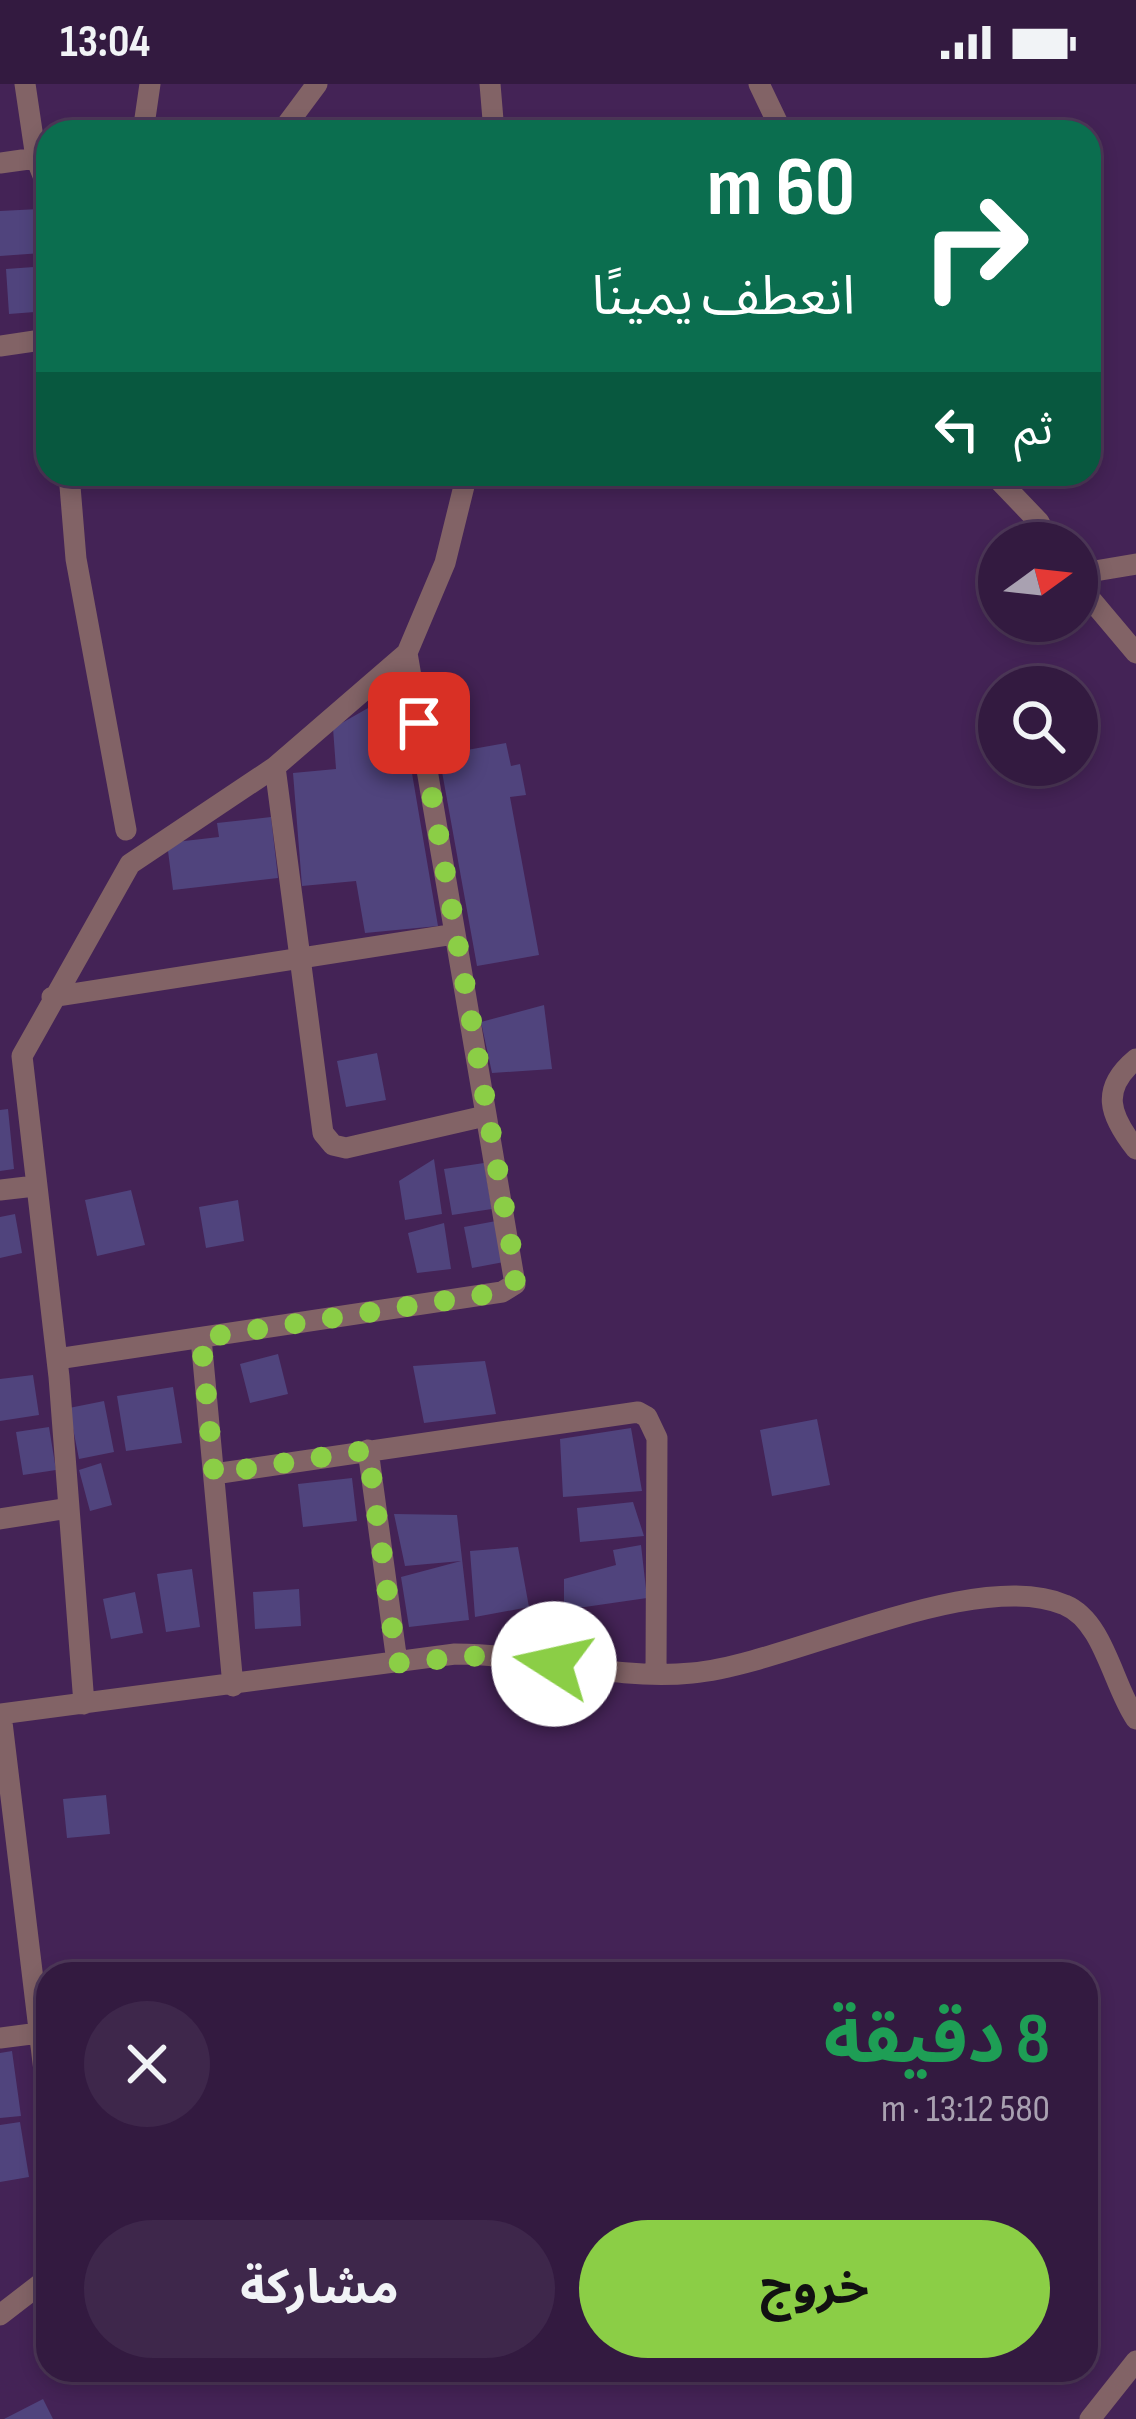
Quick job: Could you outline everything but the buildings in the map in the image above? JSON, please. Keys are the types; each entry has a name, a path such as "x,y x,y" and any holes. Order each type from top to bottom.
{"street":[{"path":"0,164 36,158 25,84"},
{"path":"145,120 150,84"},
{"path":"290,120 317,84"},
{"path":"490,84 493,120"},
{"path":"759,84 776,120"},
{"path":"0,346 36,341"},
{"path":"70,486 76,559 126,830"},
{"path":"84,1704 57,1359 35,1186 11,1053 52,997 130,864 275,767 407,652 445,563 463,486"},
{"path":"1005,486 1039,522"},
{"path":"1098,570 1136,564"},
{"path":"1098,608 1136,653"},
{"path":"57,1359 513,1287 517,1274 485,1116 407,652"},
{"path":"275,767 315,1107 322,1133 346,1148 485,1116"},
{"path":"52,997 455,934"},
{"path":"1136,1059 1112,1084 1110,1104 1136,1149"},
{"path":"0,1190 35,1186"},
{"path":"201,1338 233,1686"},
{"path":"214,1474 629,1410 646,1417 657,1438 656,1673"},
{"path":"368,1450 397,1663"},
{"path":"0,1519 69,1508"},
{"path":"36,2016 1,1714 499,1654 598,1671 720,1669 914,1615 1023,1594 1065,1605 1085,1620 1136,1719"},
{"path":"0,2038 36,2033"},
{"path":"0,2315 36,2287"},
{"path":"1090,2419 1136,2361"}],"route":[{"path":"419,723 517,1279 502,1292 201,1338 214,1474 368,1450 397,1663 455,1654 499,1654 554,1664"}]}
